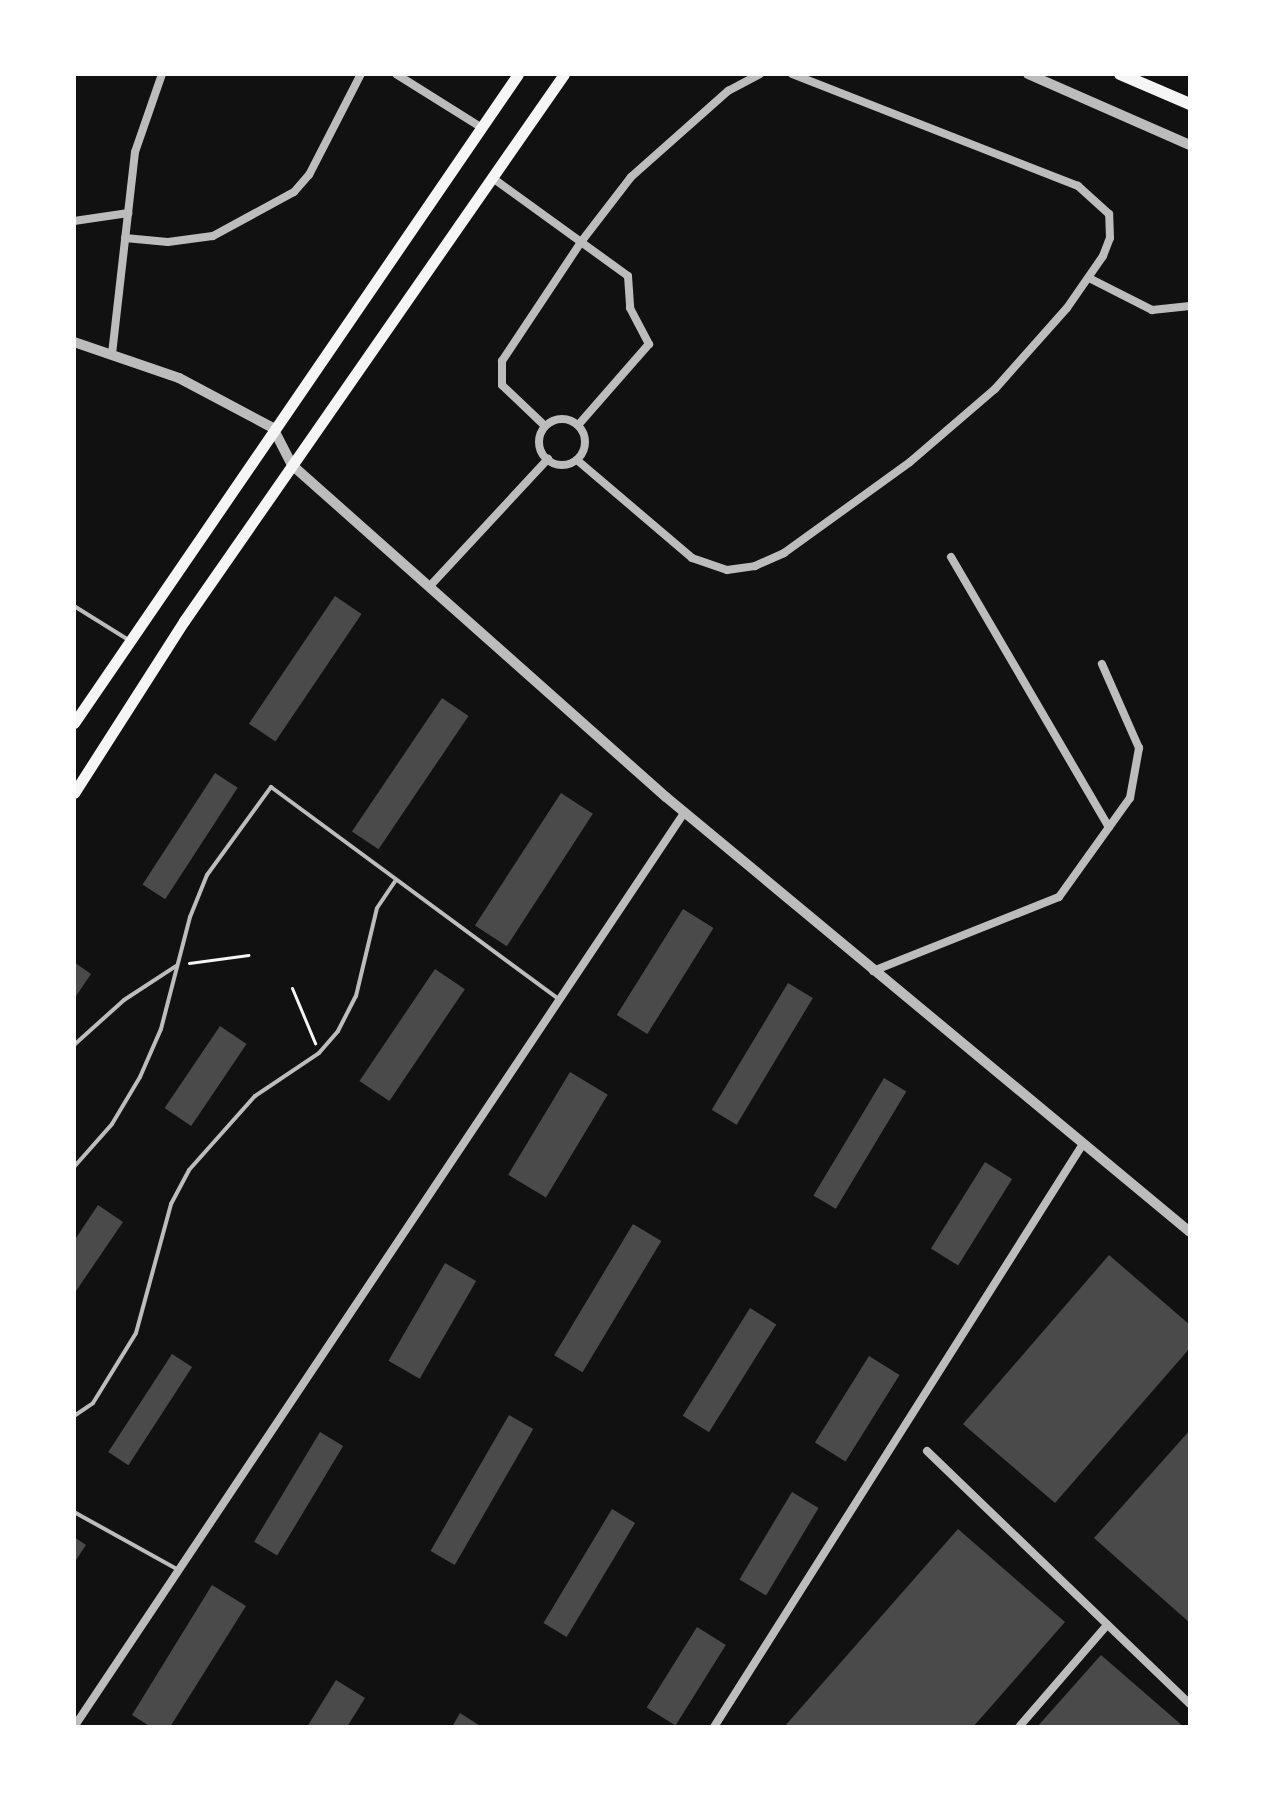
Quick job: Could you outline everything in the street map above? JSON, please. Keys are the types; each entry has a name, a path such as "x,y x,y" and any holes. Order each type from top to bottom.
{"main road":[{"path":"74,723 518,74"},
{"path":"74,793 292,465 494,179 564,74"},
{"path":"1120,74 1190,104"}],"street":[{"path":"112,354 128,213 144,113 162,74"},
{"path":"125,238 168,242 213,236 294,192 309,175 361,74"},
{"path":"396,74 482,128"},
{"path":"545,426 511,396 499,372 581,242 631,177 728,91 760,74"},
{"path":"577,460 692,558 727,570 755,566 835,516 995,389 1089,278 1103,256 1111,225 1095,196 1040,168 792,74"},
{"path":"1028,74 1190,145"},
{"path":"494,179 628,276 630,308 649,344 578,425"},
{"path":"74,221 128,213"},
{"path":"1089,278 1152,310 1190,306"},
{"path":"74,342 228,400 273,428 292,465 684,813 1190,1232"},
{"path":"565,419 578,425 585,439 577,460 562,465 548,459 539,440 545,426 565,419"},
{"path":"429,587 548,459"},
{"path":"951,557 1109,827"},
{"path":"873,971 1059,897 1130,798 1139,748 1102,664"},
{"path":"74,1727 684,813"},
{"path":"714,1727 1083,1144"},
{"path":"927,1451 1190,1704"},
{"path":"1019,1727 1107,1625"}],"lane":[{"path":"74,606 129,640"},
{"path":"74,1167 112,1124 140,1077 161,1029 207,875 271,787 559,999"},
{"path":"74,1416 93,1403 136,1333 171,1204 189,1170 255,1096 319,1053 338,1031 356,996 377,908 396,880"},
{"path":"74,1045 95,1023 178,965"},
{"path":"74,1512 179,1570"}],"path":[{"path":"178,965 248,955"},
{"path":"292,988 319,1053"}],"building":[{"path":"335,596 362,614 275,742 249,724"},
{"path":"442,698 469,716 378,849 352,831"},
{"path":"215,773 238,788 165,899 143,885"},
{"path":"561,793 593,814 507,946 475,926"},
{"path":"683,909 714,928 647,1034 617,1015"},
{"path":"74,962 91,974 74,999"},
{"path":"435,969 465,989 389,1101 360,1081"},
{"path":"788,983 813,998 737,1125 712,1110"},
{"path":"220,1026 247,1044 191,1126 165,1108"},
{"path":"570,1072 608,1095 546,1198 508,1175"},
{"path":"884,1078 906,1091 836,1209 813,1195"},
{"path":"985,1162 1012,1179 958,1265 931,1249"},
{"path":"98,1205 123,1222 74,1294 74,1241"},
{"path":"633,1224 661,1241 582,1372 554,1355"},
{"path":"1109,1255 1190,1325 1190,1348 1055,1503 963,1424"},
{"path":"445,1263 476,1281 420,1379 389,1361"},
{"path":"750,1308 776,1324 709,1432 683,1416"},
{"path":"172,1354 192,1367 128,1465 108,1452"},
{"path":"869,1356 900,1375 845,1462 815,1443"},
{"path":"509,1415 533,1429 455,1565 430,1551"},
{"path":"1190,1430 1190,1623 1094,1538"},
{"path":"320,1432 343,1446 277,1556 254,1542"},
{"path":"792,1492 819,1508 766,1595 739,1579"},
{"path":"612,1509 635,1523 567,1637 543,1623"},
{"path":"958,1529 1065,1622 973,1727 784,1727"},
{"path":"74,1537 86,1545 74,1563"},
{"path":"212,1585 246,1606 170,1727 151,1727 132,1715"},
{"path":"697,1627 726,1645 675,1726 647,1708"},
{"path":"1101,1655 1184,1727 1037,1727"},
{"path":"336,1680 365,1698 347,1727 307,1727"},
{"path":"460,1713 482,1727 452,1727"}]}
